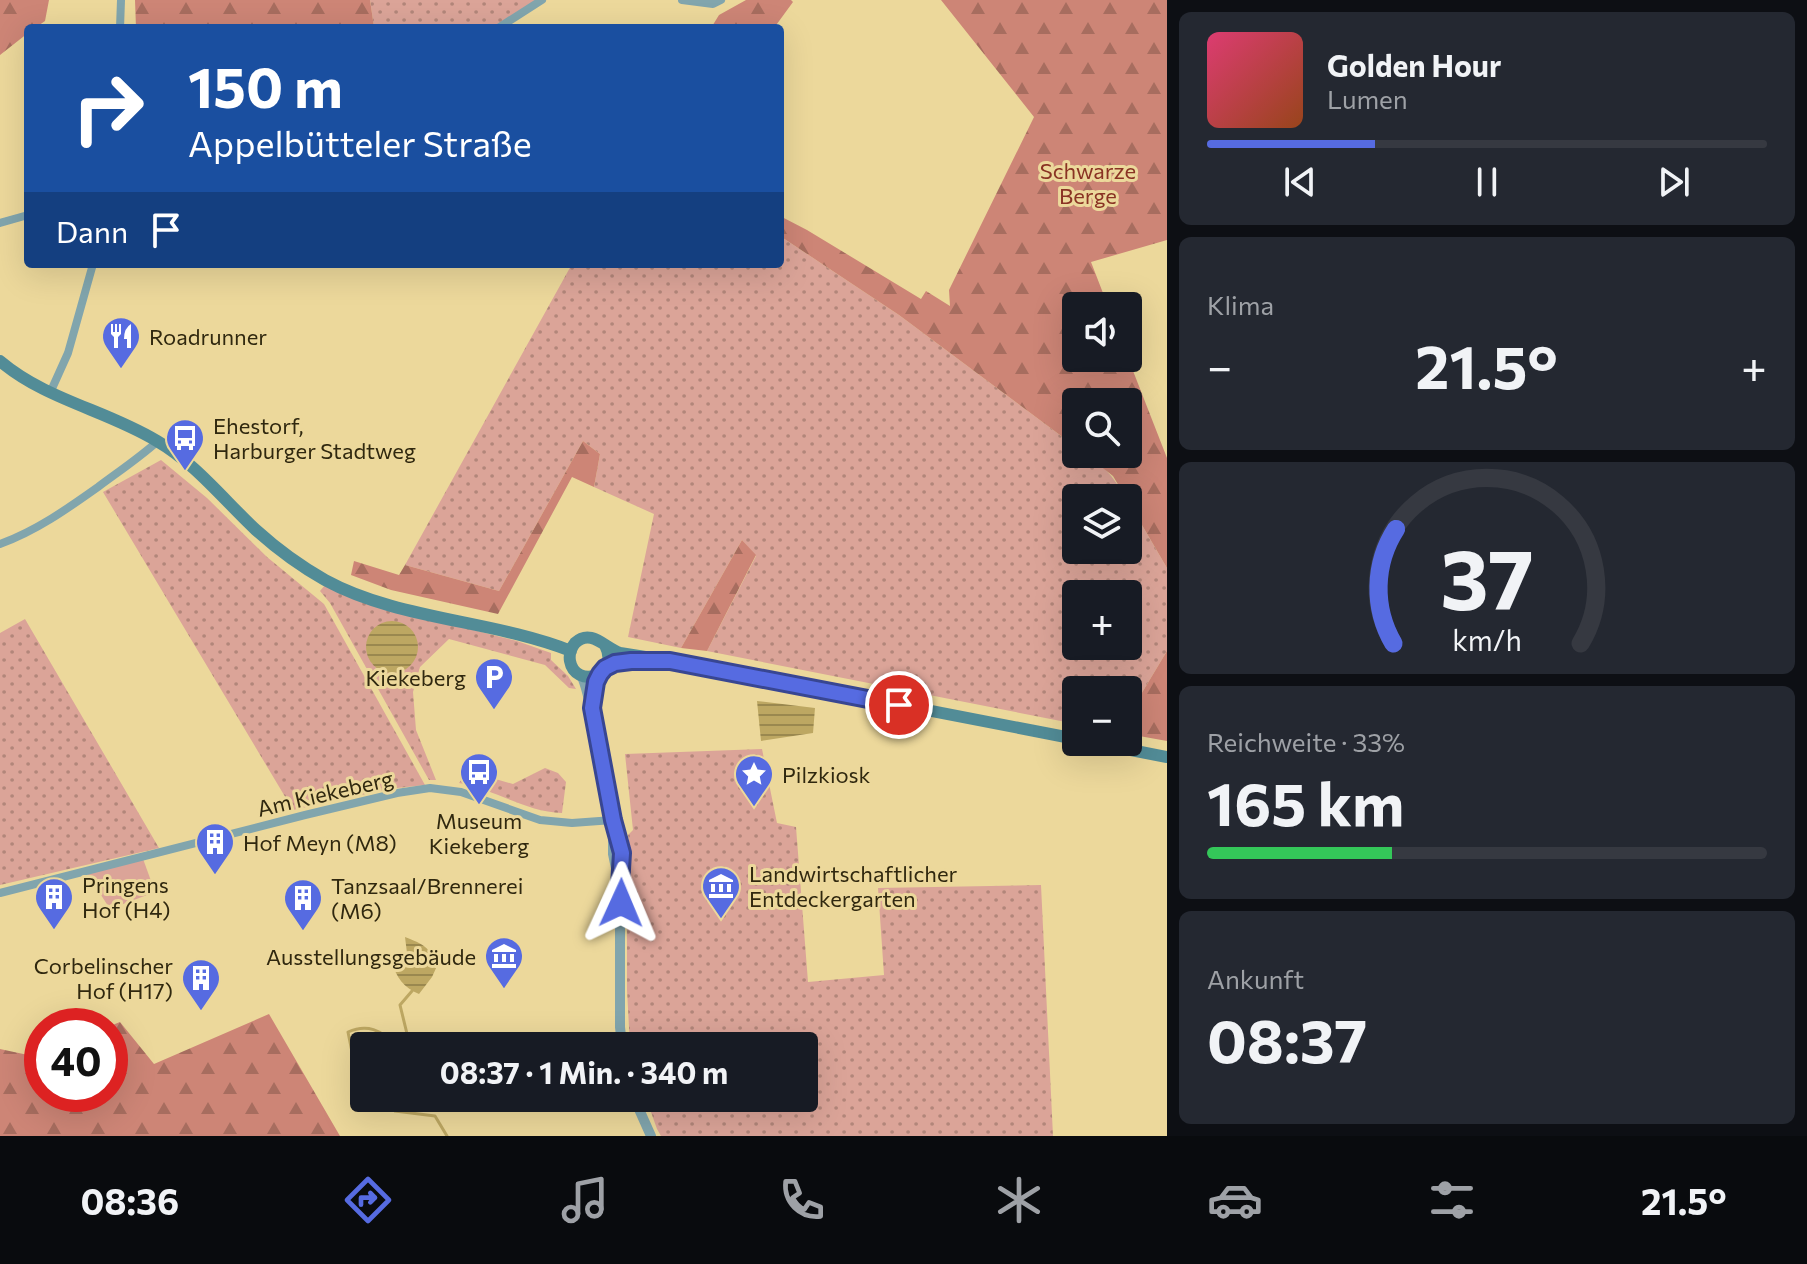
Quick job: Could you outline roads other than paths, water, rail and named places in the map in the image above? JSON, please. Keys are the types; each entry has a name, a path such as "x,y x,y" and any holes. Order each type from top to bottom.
{"main road":[{"path":"1,363 50,393 128,425 158,441 191,466 270,542 328,582 399,607 510,632 571,651"},
{"path":"670,661 615,663 590,677 581,675 571,665 571,651 577,641 588,638 598,640 620,653 670,661 1062,736"},
{"path":"602,671 609,656 605,645"},
{"path":"1142,752 1167,757"}],"street":[{"path":"120,24 121,0"},
{"path":"504,24 542,0"},
{"path":"682,0 713,4 721,0"},
{"path":"0,223 24,216"},
{"path":"50,393 68,353 92,268"},
{"path":"0,544 74,505 158,441"},
{"path":"592,708 595,685 602,671"},
{"path":"581,675 592,708 622,853 621,1032"},
{"name":"Am Kiekeberg","path":"0,893 413,790 430,788 461,792 540,820 572,823 613,820"},
{"path":"640,1112 651,1136"}],"waterway":[{"path":"407,1032 400,1005 412,991"},
{"path":"350,1042 348,1032 361,1028 379,1032"},
{"path":"403,1112 435,1116 447,1136"}],"place":[{"name":"Roadrunner","path":"121,370"},
{"name":"Ehestorf, Harburger Stadtweg","path":"185,472"},
{"name":"Kiekeberg","path":"494,711"},
{"name":"Museum Kiekeberg","path":"479,806"},
{"name":"Pilzkiosk","path":"754,808"},
{"name":"Hof Meyn (M8)","path":"215,876"},
{"name":"Landwirtschaftlicher Entdeckergarten","path":"721,920"},
{"name":"Pringens Hof (H4)","path":"54,931"},
{"name":"Tanzsaal/Brennerei (M6)","path":"303,932"},
{"name":"Ausstellungsgebäude","path":"504,990"},
{"name":"Corbelinscher Hof (H17)","path":"201,1012"}],"park label":[{"name":"Schwarze Berge","path":"1088,182"}]}
